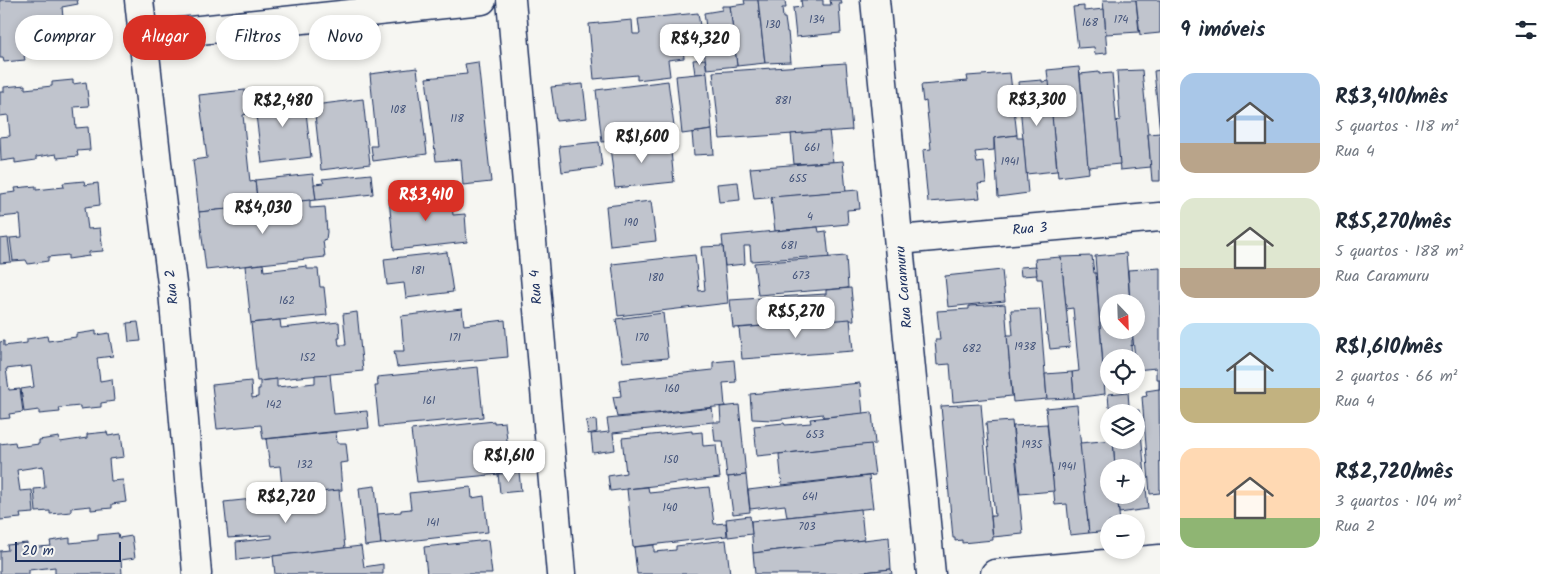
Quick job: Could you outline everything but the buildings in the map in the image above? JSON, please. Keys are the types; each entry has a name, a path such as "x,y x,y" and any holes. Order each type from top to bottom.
{"street":[{"name":"Rua 2","path":"139,0 141,15"},
{"path":"206,29 482,0"},
{"name":"Rua 4","path":"511,0 561,574"},
{"name":"Rua Caramuru","path":"875,0 931,574"},
{"name":"Rua 2","path":"146,60 173,292 197,574"},
{"name":"Rua 3","path":"899,240 1160,217"},
{"path":"995,574 1160,559"}]}
